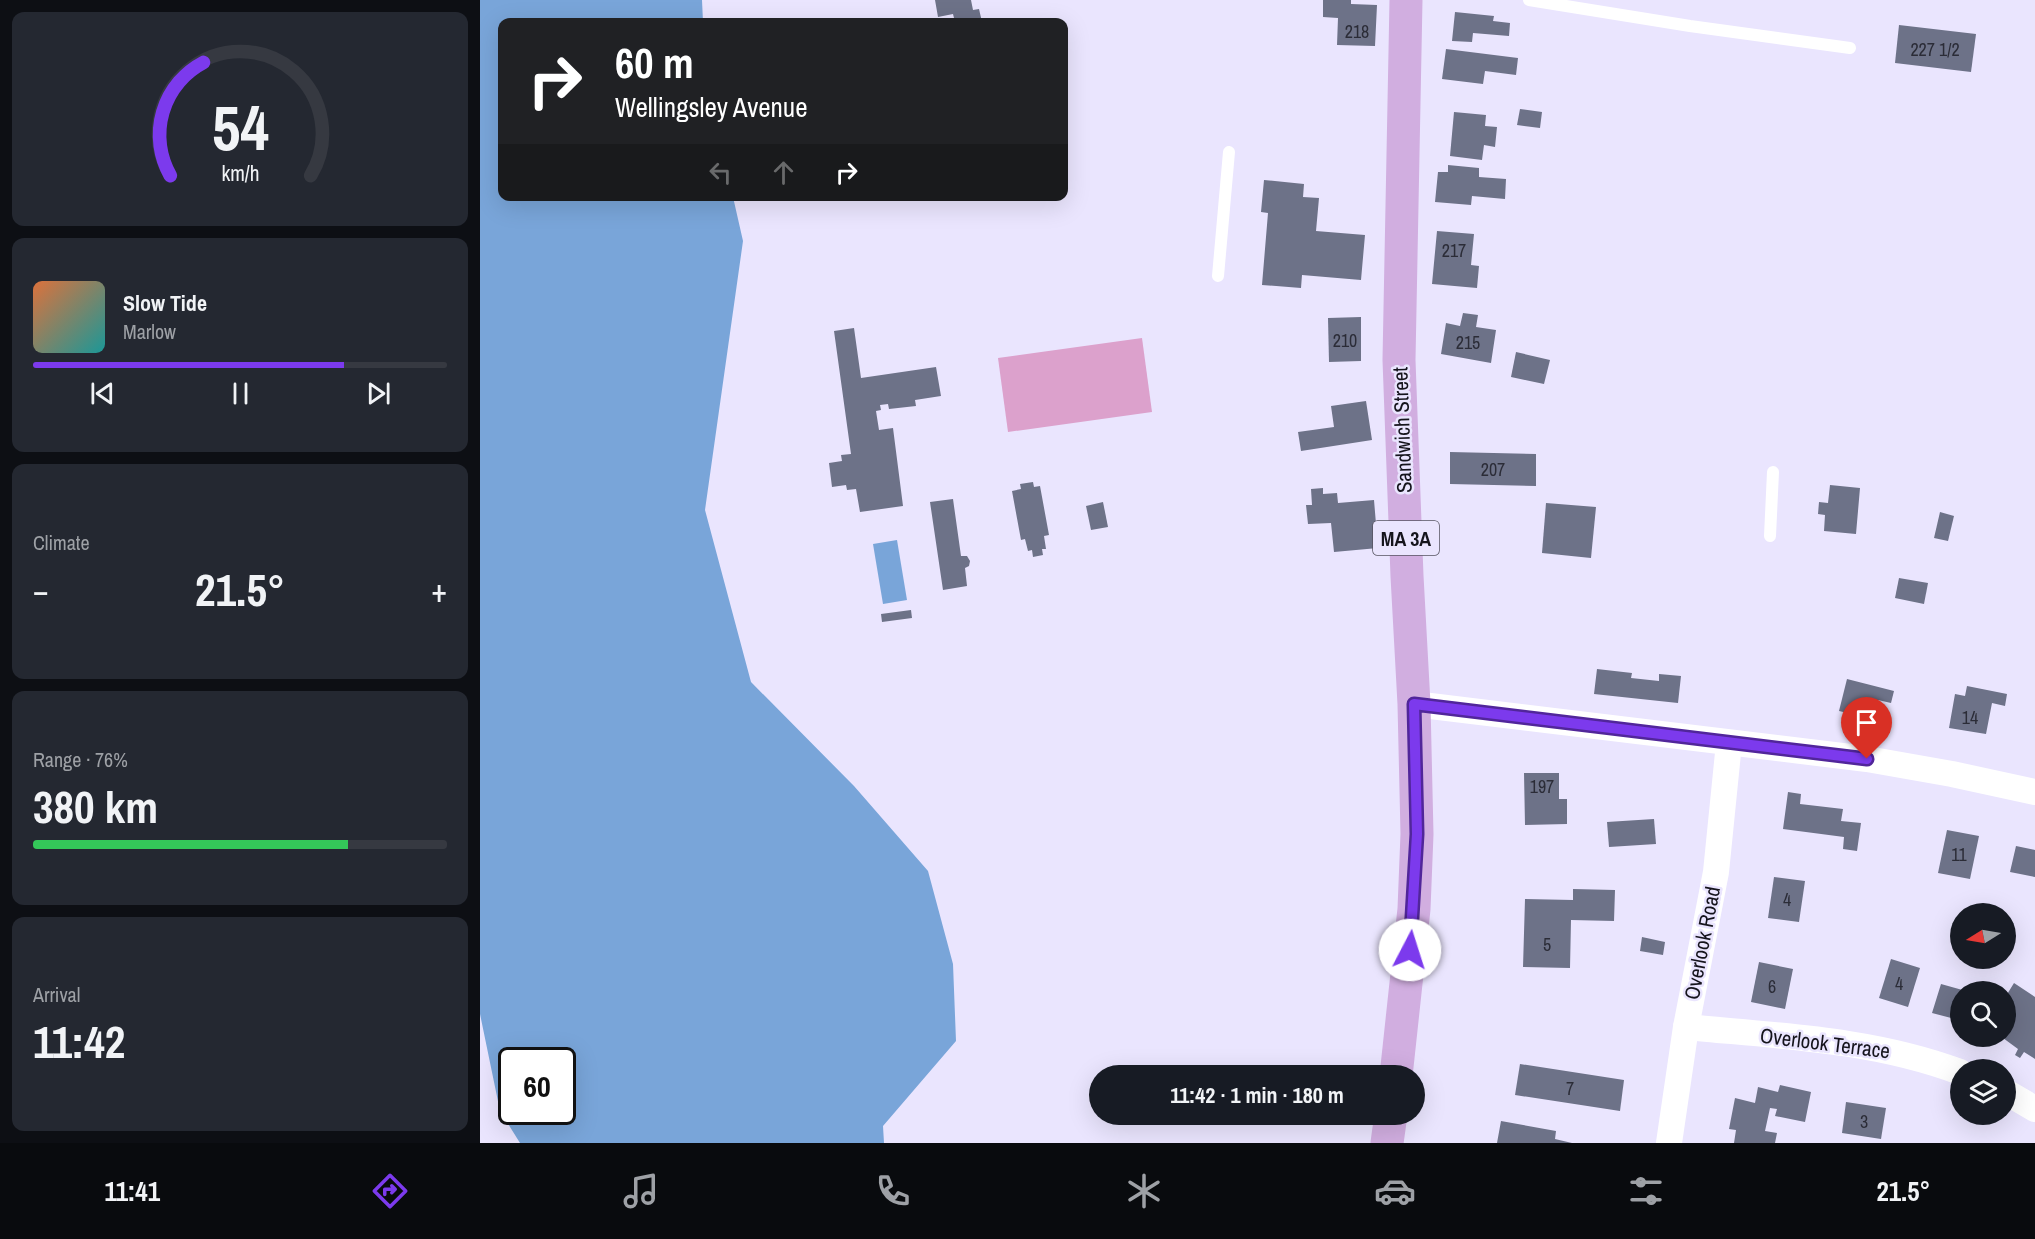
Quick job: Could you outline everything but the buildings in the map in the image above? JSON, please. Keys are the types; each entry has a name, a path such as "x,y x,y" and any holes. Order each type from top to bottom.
{"main road":[{"name":"Sandwich Street","path":"1397,1065 1416,881 1417,834 1414,704 1399,360 1406,0"},
{"path":"1387,1143 1390,1125"}],"street":[{"path":"1414,704 1867,759 2035,792"},
{"name":"Overlook Road","path":"1669,1143 1686,1027 1716,872 1729,742"},
{"name":"Overlook Terrace","path":"1686,1027 1877,1047 1918,1057 1950,1068"},
{"path":"2016,1098 2035,1109"}],"lane":[{"path":"1529,0 1690,26 1850,48"},
{"path":"1218,276 1229,152"},
{"path":"1770,536 1773,472"}],"shaded area":[{"path":"1142,338 1152,412 1008,432 998,358"}],"water":[{"path":"480,0 702,0 703,18 498,18 498,201 734,201 743,241 705,510 751,682 854,786 928,871 953,964 956,1041 883,1126 884,1143 520,1143 509,1125 576,1125 576,1047 498,1047 498,1101 480,1014"},
{"path":"897,540 907,600 883,604 873,544"}],"route":[{"path":"1410,950 1417,834 1414,704 1867,759"}]}
